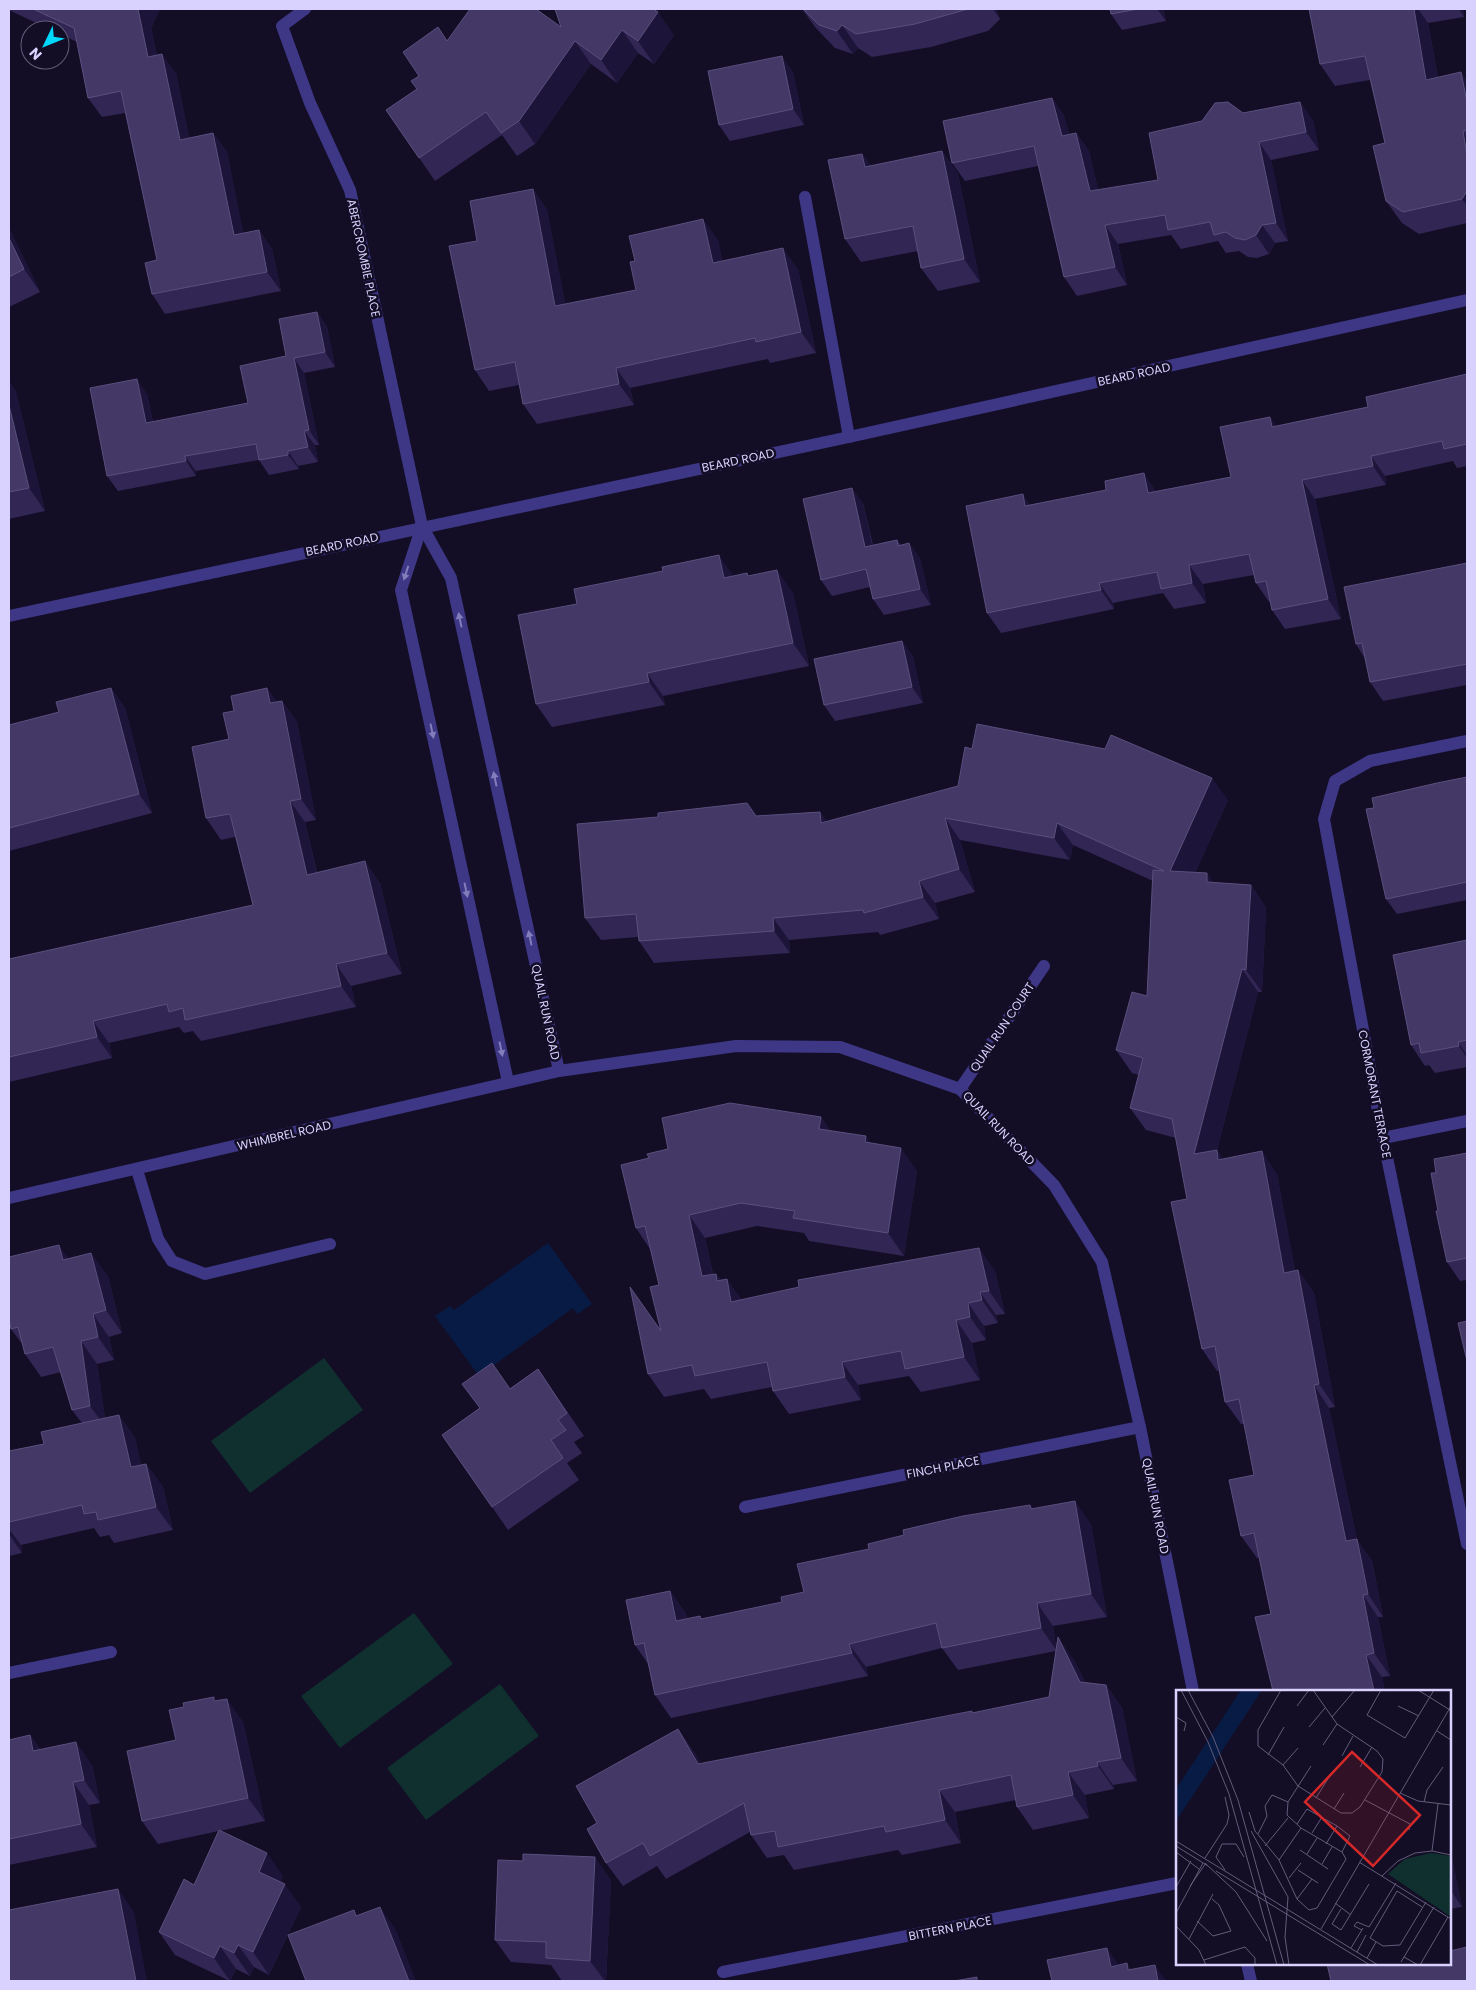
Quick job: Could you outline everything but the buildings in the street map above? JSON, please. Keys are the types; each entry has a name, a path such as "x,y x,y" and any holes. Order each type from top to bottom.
{"street":[{"name":"ABERCROMBIE PLACE","path":"305,9 282,26 310,104 350,190 422,526"},
{"path":"805,197 849,437"},
{"name":"BEARD ROAD","path":"9,616 422,526 849,437 1467,300"},
{"name":"QUAIL RUN ROAD","path":"422,526 451,578 559,1071 736,1046 840,1047 960,1089 1054,1185 1102,1262 1140,1428 1193,1690"},
{"path":"422,526 401,590 508,1082"},
{"name":"CORMORANT TERRACE","path":"1467,741 1370,761 1335,781 1324,819 1383,1138 1463,1500 1467,1544"},
{"name":"QUAIL RUN COURT","path":"960,1089 1044,966"},
{"name":"WHIMBREL ROAD","path":"9,1198 559,1071"},
{"path":"1383,1138 1467,1121"},
{"path":"136,1170 158,1239 172,1261 206,1274 330,1244"},
{"name":"FINCH PLACE","path":"745,1507 1140,1428"},
{"path":"9,1673 111,1652"},
{"name":"BITTERN PLACE","path":"722,1972 1176,1883"},
{"path":"1247,1965 1250,1981"}],"green space":[{"path":"324,1358 363,1410 250,1493 211,1441"},
{"path":"414,1613 453,1664 340,1748 301,1696"},
{"path":"500,1684 539,1736 426,1820 387,1768"}],"water":[{"path":"548,1243 592,1304 577,1314 573,1308 479,1376 435,1316 450,1306 454,1310"}]}
